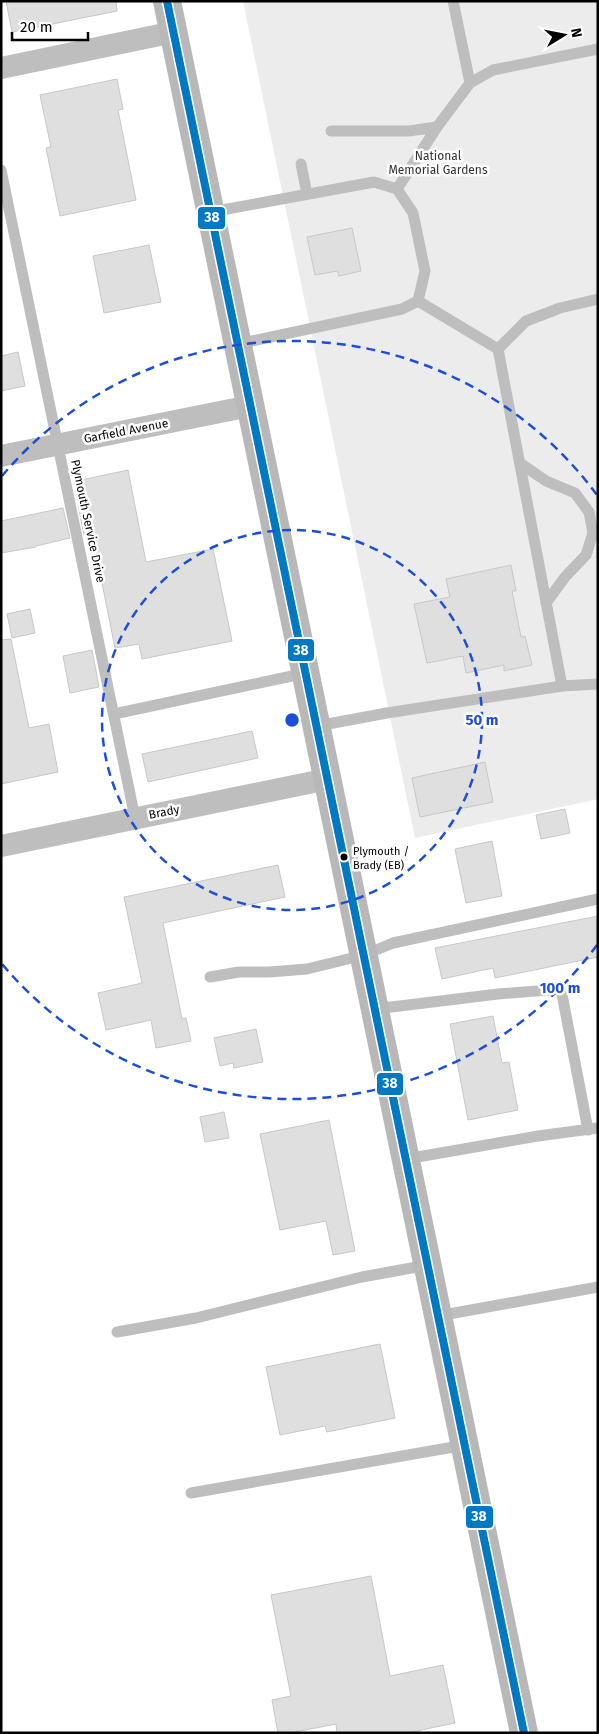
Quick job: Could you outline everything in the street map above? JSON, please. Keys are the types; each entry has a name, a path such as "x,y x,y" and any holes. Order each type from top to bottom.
{"main road":[{"path":"168,1 524,1733"}],"street":[{"path":"1,68 174,32"},
{"name":"Garfield Avenue","path":"1,456 250,406"},
{"name":"Brady","path":"1,846 328,779"}],"lane":[{"path":"453,1 470,83"},
{"path":"397,189 437,127 470,83 493,70 598,49"},
{"path":"331,131 409,131 437,127"},
{"path":"301,164 307,194"},
{"name":"Plymouth Service Drive","path":"1,170 135,818"},
{"path":"211,212 374,182 397,189 413,213 425,271 418,301"},
{"path":"498,348 526,321 560,308 598,299"},
{"path":"238,344 402,309 418,301"},
{"path":"418,301 498,348 562,686"},
{"path":"520,463 546,481 575,492 588,512 593,532 586,555 565,577 546,603"},
{"path":"114,714 306,673"},
{"path":"317,726 387,713 562,686 598,684"},
{"path":"210,977 240,972 307,970 364,955 393,943 598,899"},
{"path":"375,1010 498,994 562,989 593,1129 538,1136 406,1159"},
{"path":"117,1332 196,1318 362,1277 428,1265"},
{"path":"438,1316 598,1287"},
{"path":"191,1493 465,1445"}],"green space":[{"name":"National Memorial Gardens","path":"243,1 598,1 598,799 415,838"}],"building":[{"path":"6,1 116,1 117,11 12,32"},
{"path":"117,79 123,109 118,110 136,200 60,216 46,148 51,147 40,95"},
{"path":"352,228 361,271 339,276 337,271 315,275 307,237"},
{"path":"149,245 161,302 104,313 93,256"},
{"path":"18,352 25,386 1,391 1,356"},
{"path":"128,470 146,562 213,549 232,641 142,659 139,644 115,648 92,533 84,535 78,505 86,503 81,480"},
{"path":"63,508 70,538 36,547 1,553 1,521"},
{"path":"511,565 516,591 512,591 521,637 525,636 532,665 504,671 504,665 466,673 463,656 427,663 414,604 450,597 446,579"},
{"path":"30,609 35,633 12,638 7,614"},
{"path":"11,639 29,728 49,724 58,772 1,784 1,640"},
{"path":"92,650 99,687 70,693 63,656"},
{"path":"252,731 258,758 148,782 142,754"},
{"path":"485,762 493,802 420,817 412,778"},
{"path":"565,809 570,833 541,839 536,815"},
{"path":"492,841 502,896 466,903 455,849"},
{"path":"278,865 285,897 163,923 182,1019 186,1018 191,1041 156,1048 151,1020 106,1030 98,993 142,983 124,897"},
{"path":"598,916 598,957 495,978 493,968 442,979 435,948"},
{"path":"493,1016 502,1063 509,1062 518,1110 468,1120 450,1024"},
{"path":"256,1029 263,1062 234,1068 233,1063 220,1066 214,1038"},
{"path":"224,1112 229,1138 205,1142 200,1117"},
{"path":"329,1120 355,1251 333,1255 326,1221 280,1230 260,1134"},
{"path":"380,1344 395,1418 327,1432 325,1426 280,1435 266,1367"},
{"path":"371,1576 390,1676 443,1665 455,1723 407,1733 337,1733 336,1724 290,1733 278,1733 272,1700 291,1696 271,1595"}],"transit line":[{"name":"38","path":"167,1 524,1733"}],"place":[{"name":"Plymouth / Brady (EB)","path":"344,857"}]}
